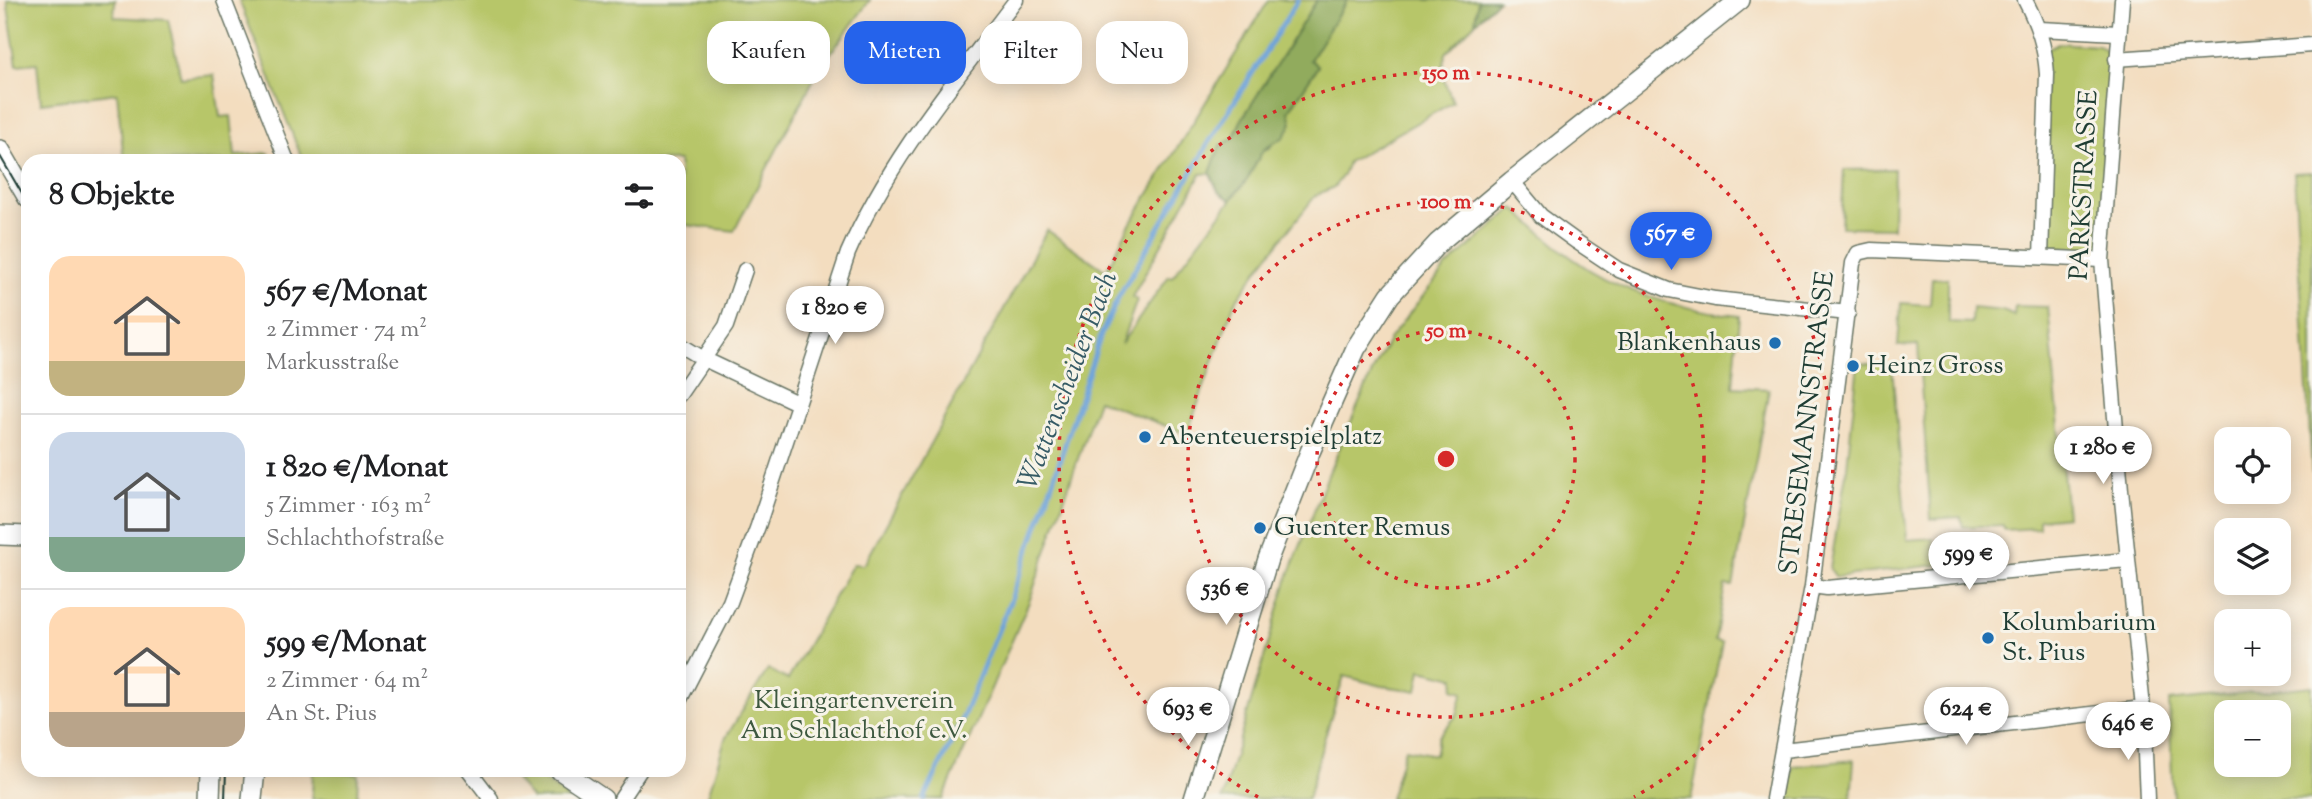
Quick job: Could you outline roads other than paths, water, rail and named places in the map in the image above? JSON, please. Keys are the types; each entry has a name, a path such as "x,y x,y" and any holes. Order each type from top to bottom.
{"street":[{"path":"224,0 284,154"},
{"path":"686,687 730,601 758,526 848,253 865,214 924,121 1016,0"},
{"path":"1194,799 1268,559 1310,452 1356,348 1390,295 1438,243 1740,0"},
{"name":"PARKSTRASSE","path":"2025,0 2040,29 2047,74 2041,257"},
{"name":"PARKSTRASSE","path":"2122,0 2102,260 2127,560 2143,708 2147,799"},
{"path":"2040,29 2118,33"},
{"path":"2116,59 2312,45"},
{"path":"0,150 21,186"},
{"path":"1512,181 1541,216 1577,242 1619,270 1669,290 1715,299 1848,313"},
{"name":"STRESEMANNSTRASSE","path":"1773,799 1812,586 1853,263 1858,253 1871,250 2102,260"},
{"path":"686,384 726,326 745,270"},
{"path":"686,348 797,403"},
{"path":"0,535 21,536"},
{"path":"1812,586 1827,588 2127,560"},
{"path":"1783,750 2143,708"},
{"path":"210,799 211,777"},
{"path":"252,799 254,777"},
{"path":"474,777 491,799"},
{"path":"570,777 603,799"},
{"path":"621,799 635,777"}],"waterway":[{"name":"Wattenscheider Bach","path":"924,799 960,724 1011,599 1101,335 1119,296 1210,141 1298,0"}],"tram line":[{"path":"0,156 21,192"},
{"path":"225,799 226,777"}],"place":[{"name":"Blankenhaus","path":"1775,343"},
{"name":"Heinz Gross","path":"1853,366"},
{"name":"Abenteuerspielplatz","path":"1145,437"},
{"name":"Guenter Remus","path":"1260,528"},
{"name":"Kolumbarium St. Pius","path":"1988,638"}],"park label":[{"name":"Kleingartenverein Am Schlachthof e.V.","path":"854,716"}]}
